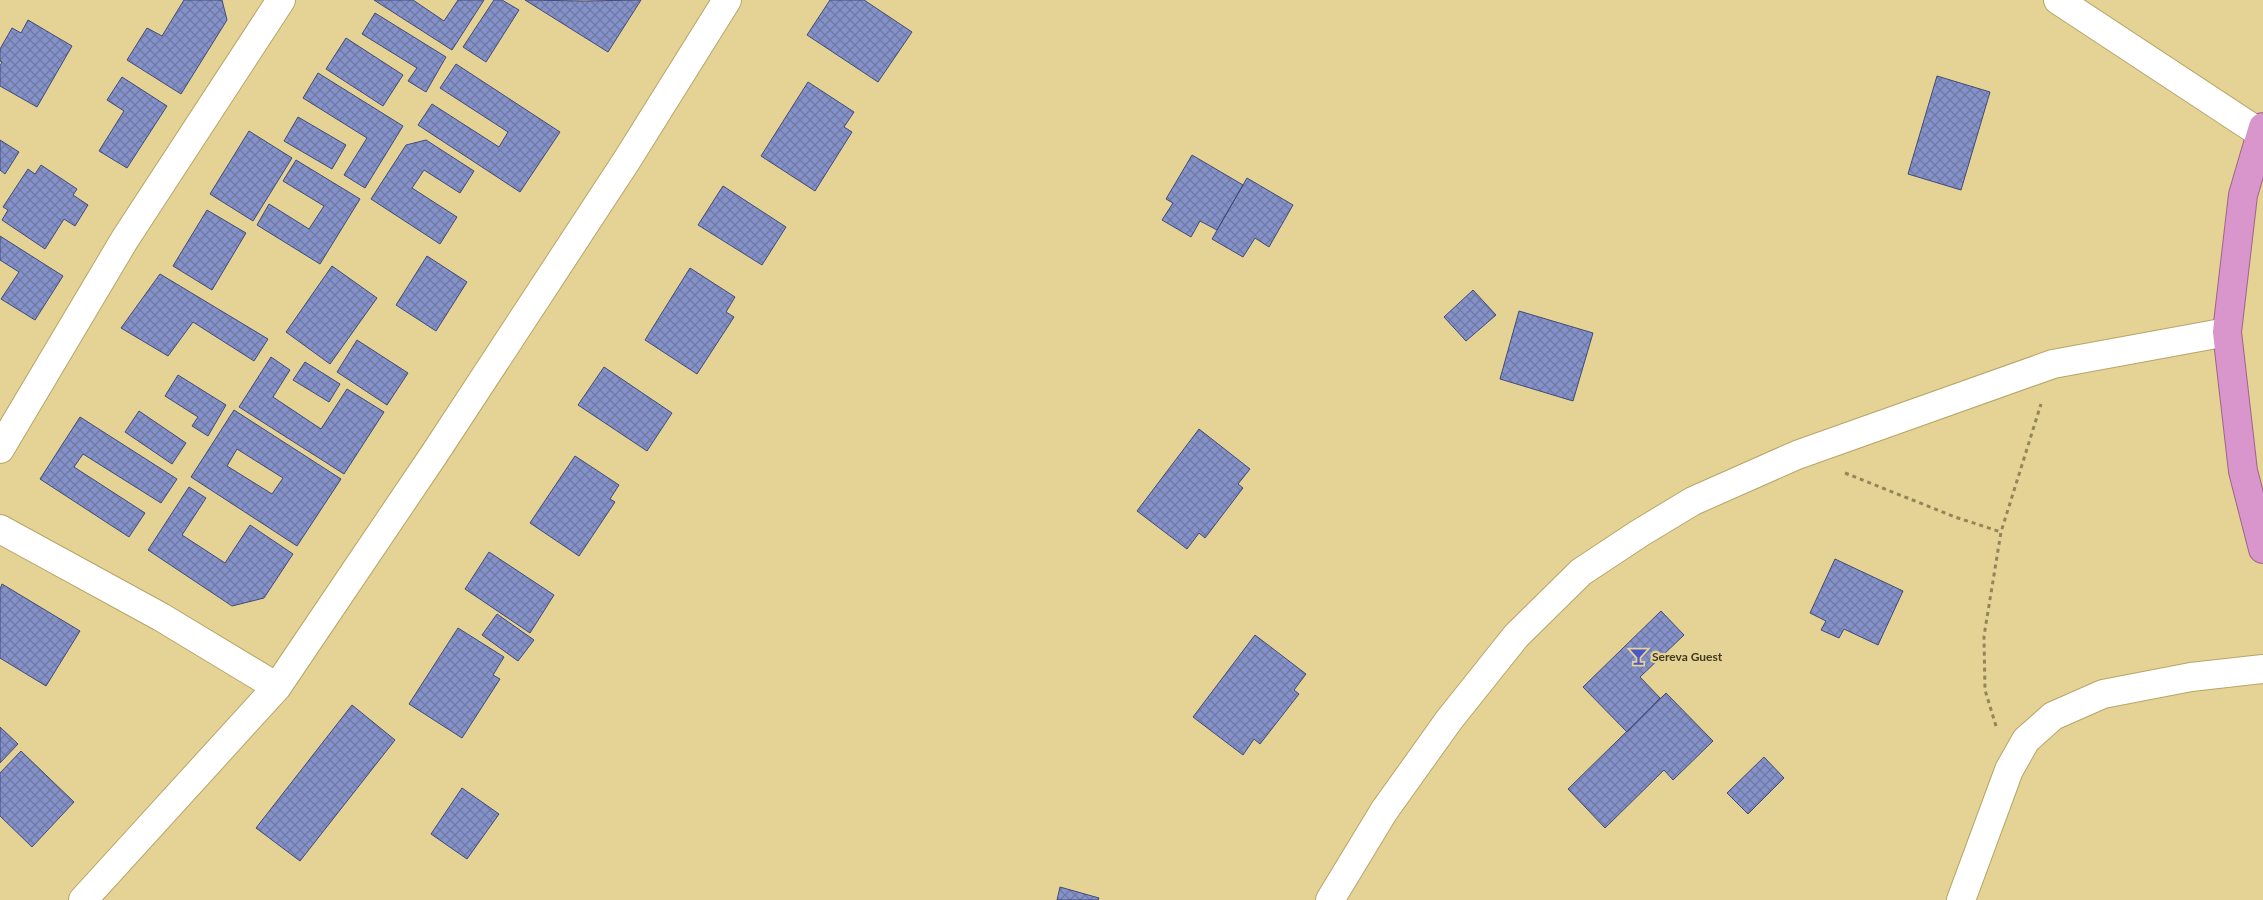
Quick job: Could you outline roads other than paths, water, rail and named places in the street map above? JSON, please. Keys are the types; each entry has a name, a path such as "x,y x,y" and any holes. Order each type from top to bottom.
{"highway":[{"path":"2262,130 2243,195 2226,332 2243,471 2263,549"}],"street":[{"path":"83,900 277,687 446,437 627,160 727,0"},
{"path":"2058,0 2262,130"},
{"path":"0,449 125,239 269,4"},
{"path":"1330,900 1384,811 1448,720 1516,636 1581,572 1640,533 1693,501 1797,455 2054,364 2226,332"},
{"path":"0,528 161,617 277,687"},
{"path":"1961,900 2009,770 2026,740 2053,716 2103,694 2191,677 2263,669"}],"place":[{"name":"Sereva Guest","path":"1638,656"}]}
